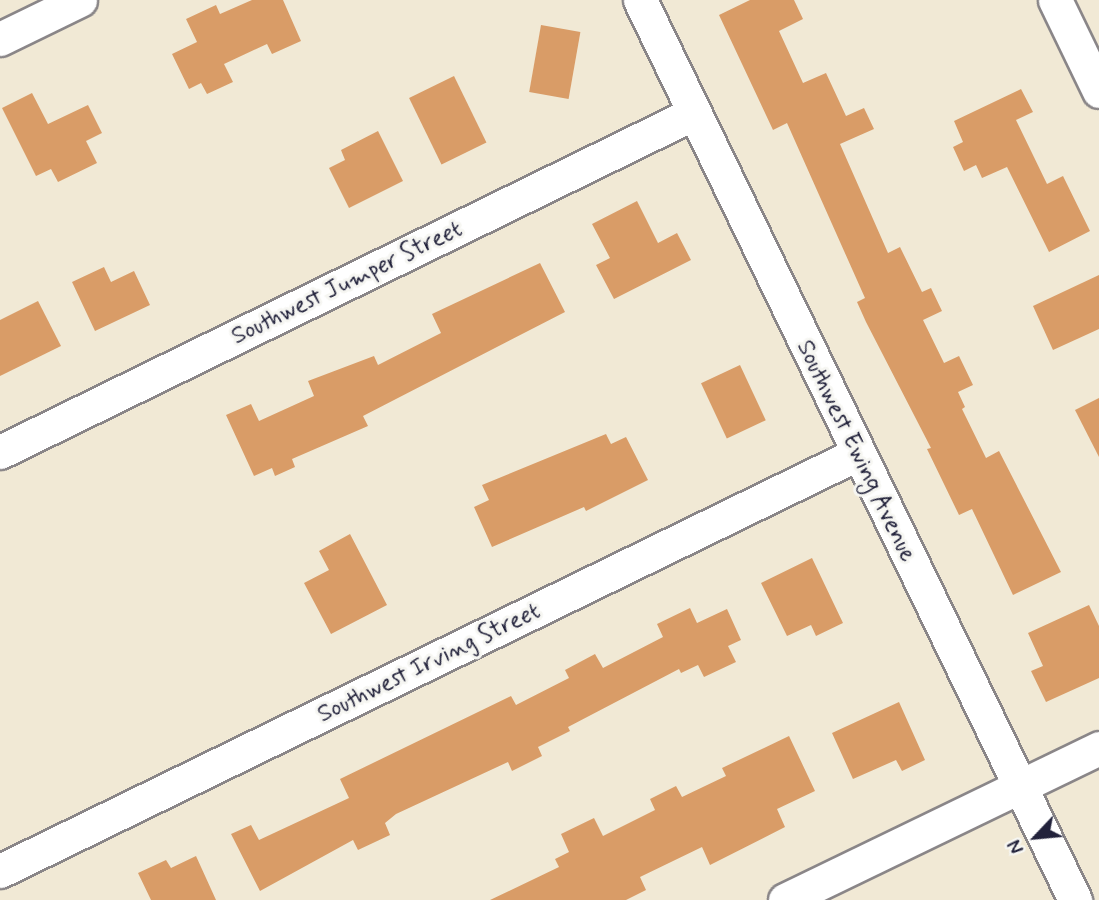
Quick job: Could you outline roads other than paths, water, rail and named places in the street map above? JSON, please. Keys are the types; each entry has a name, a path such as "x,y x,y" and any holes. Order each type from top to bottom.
{"street":[{"path":"0,39 80,0"},
{"name":"Southwest Ewing Avenue","path":"640,0 857,454 1075,900"},
{"path":"1055,0 1099,91"},
{"name":"Southwest Jumper Street","path":"0,452 694,113"},
{"name":"Southwest Irving Street","path":"0,871 857,454"},
{"path":"785,900 1099,748"}]}
